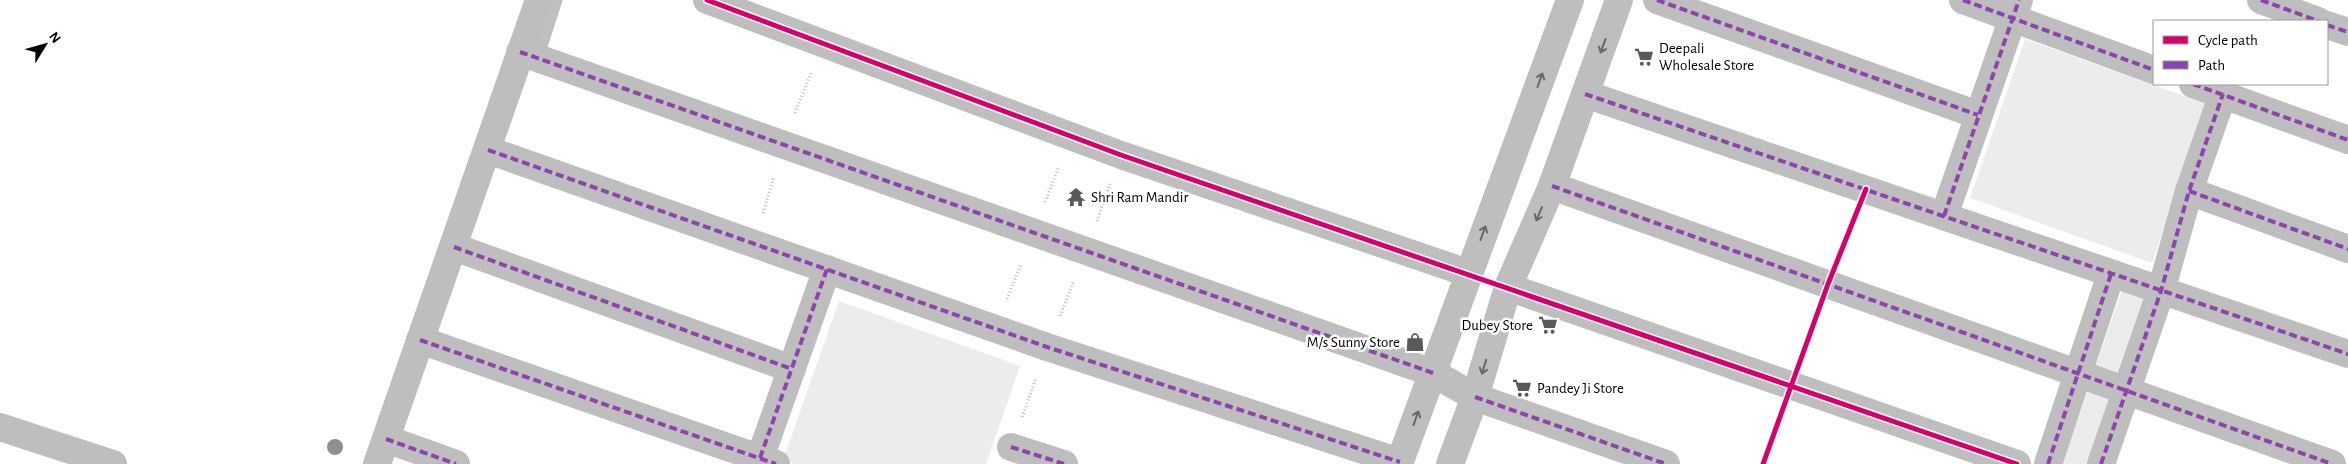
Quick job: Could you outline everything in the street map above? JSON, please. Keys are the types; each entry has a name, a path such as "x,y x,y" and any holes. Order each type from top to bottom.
{"street":[{"path":"456,464 382,452 539,0"},
{"path":"707,0 1121,155 1468,273 2017,464"},
{"path":"488,150 1047,347 1399,463 1570,0"},
{"path":"1450,464 1475,396 1508,287 1552,186 1619,0"},
{"path":"1657,0 1978,116"},
{"path":"1963,0 2016,9 2153,70"},
{"path":"2261,0 2315,20"},
{"path":"1944,216 2016,9"},
{"path":"2328,24 2348,32"},
{"path":"520,52 1433,373 1475,396 1666,464"},
{"path":"2196,85 2348,140"},
{"path":"1585,94 2348,354"},
{"path":"2101,464 2161,291 2189,191 2223,94"},
{"path":"1552,186 2332,464"},
{"path":"2189,191 2348,249"},
{"path":"454,247 792,369"},
{"path":"420,340 768,461 792,369 827,269"},
{"path":"2048,464 2111,274"},
{"path":"0,427 113,464"},
{"path":"1011,446 1064,464"}],"path":[{"path":"1011,446 1047,347"}],"shaded area":[{"path":"2025,39 2207,104 2152,263 1970,198"},
{"path":"2124,284 2154,294 2122,384 2093,374"},
{"path":"839,301 1020,366 986,464 794,464 783,460"},
{"path":"2091,383 2119,394 2094,464 2061,464"}],"waterway":[{"path":"538,59 557,0"}],"marked path":[{"path":"1657,0 1978,115"},
{"path":"1963,0 2153,70"},
{"path":"1944,216 2019,0"},
{"path":"2261,0 2315,20"},
{"path":"2328,25 2348,32"},
{"path":"520,52 1433,373"},
{"path":"2196,85 2348,140"},
{"path":"1585,94 2348,354"},
{"path":"2101,464 2161,291 2189,191 2223,94"},
{"path":"488,150 1047,347 1400,462"},
{"path":"1552,186 2332,464"},
{"path":"2189,191 2348,249"},
{"path":"454,247 792,369"},
{"path":"760,458 827,269"},
{"path":"2048,464 2111,274"},
{"path":"420,340 776,464"},
{"path":"1475,397 1666,464"},
{"path":"386,439 456,464"},
{"path":"1011,447 1064,464"}],"cycle path":[{"path":"707,0 1121,155 2017,464"},
{"path":"1763,464 1828,284 1866,189"}],"place":[{"name":"Deepali Wholesale Store","path":"1644,57"},
{"name":"Shri Ram Mandir","path":"1076,197"},
{"name":"Dubey Store","path":"1548,325"},
{"name":"M/s Sunny Store","path":"1415,342"},
{"name":"Pandey Ji Store","path":"1522,388"}]}
